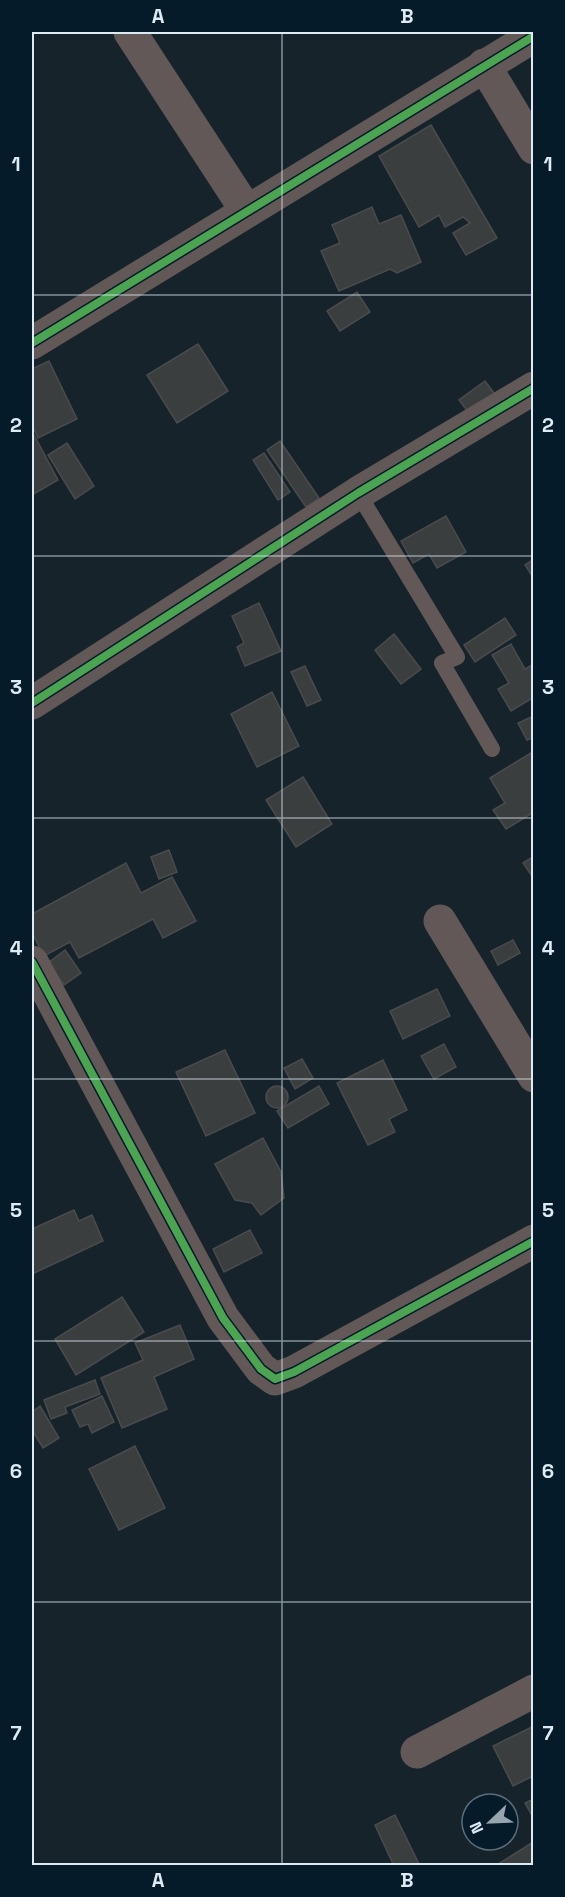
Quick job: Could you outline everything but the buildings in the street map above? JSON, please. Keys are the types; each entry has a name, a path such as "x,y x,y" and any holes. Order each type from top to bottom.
{"street":[{"path":"130,32 246,210"},
{"path":"32,342 534,36"},
{"path":"484,66 534,148"},
{"path":"32,704 358,493 534,388"},
{"path":"440,921 534,1076"},
{"path":"32,962 223,1318 261,1369 275,1379 305,1366 534,1241"},
{"path":"417,1752 534,1691"}],"lane":[{"path":"358,493 457,657 442,663 492,749"}],"cycle path":[{"path":"32,343 534,36"},
{"path":"32,703 358,493 534,388"},
{"path":"32,962 223,1318 261,1369 275,1379 294,1372 534,1241"}]}
